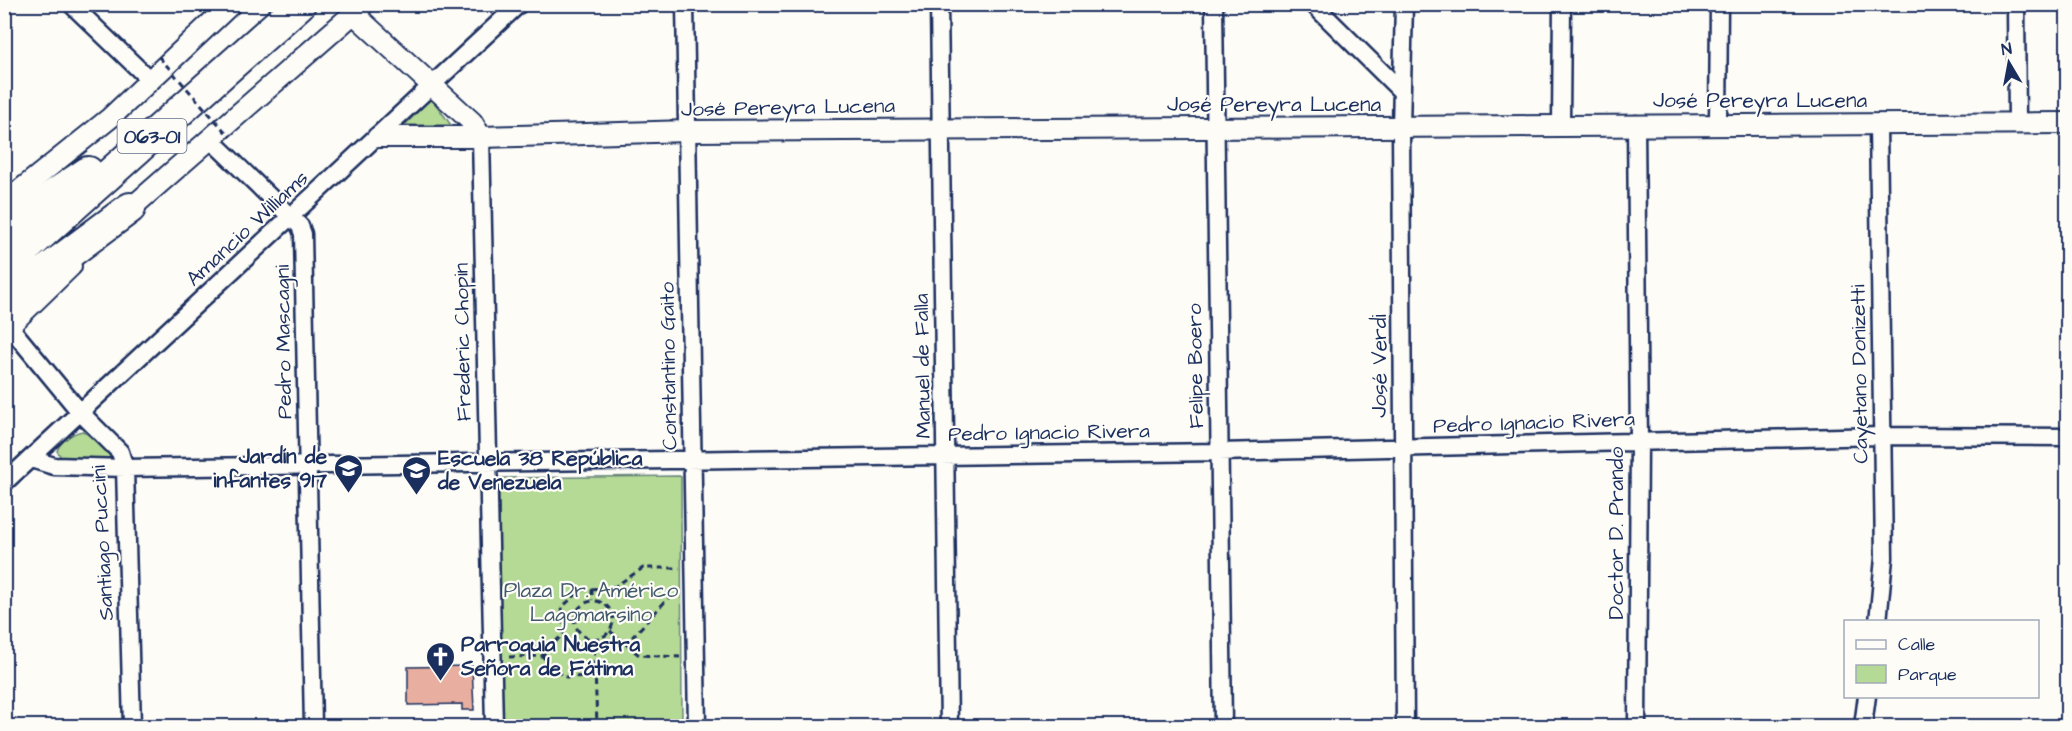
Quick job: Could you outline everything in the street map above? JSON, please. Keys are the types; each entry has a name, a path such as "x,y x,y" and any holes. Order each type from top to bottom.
{"highway":[{"name":"063-01","path":"4,245 88,172 270,4"},
{"name":"063-01","path":"4,268 300,4"},
{"path":"4,228 88,172"},
{"path":"6,320 130,208"}],"street":[{"path":"71,4 151,81"},
{"path":"4,203 110,118 231,4"},
{"name":"Amancio Williams","path":"4,483 519,4"},
{"name":"Constantino Gaito","path":"685,4 697,726"},
{"name":"Manuel de Falla","path":"939,4 949,726"},
{"name":"Felipe Boero","path":"1214,4 1222,726"},
{"path":"1313,4 1402,92"},
{"name":"José Verdi","path":"1404,4 1401,127 1405,726"},
{"path":"1561,124 1562,4"},
{"path":"1718,124 1719,4"},
{"path":"2016,4 2018,122"},
{"path":"130,208 211,140 358,9 432,86 472,122 481,137"},
{"name":"José Pereyra Lucena","path":"378,137 481,137 688,131 1214,129 1561,124 2067,123"},
{"name":"Doctor D. Prando","path":"1636,124 1639,442 1637,726"},
{"name":"Cayetano Donizetti","path":"1878,125 1884,558 1878,620"},
{"name":"Frederic Chopin","path":"481,137 486,464 494,726"},
{"name":"Pedro Mascagni","path":"211,140 300,226 303,234 313,726"},
{"name":"Santiago Puccini","path":"6,320 81,412 120,452 125,468 132,726"},
{"name":"Pedro Ignacio Rivera","path":"31,459 54,466 125,468 1219,452 1881,436 2067,437"},
{"path":"1863,726 1867,698"}],"path":[{"path":"159,57 230,137"},
{"path":"542,656 563,634 562,607 581,590 614,587 643,568 693,569"},
{"path":"591,589 592,600"},
{"path":"625,645 672,594 694,594"},
{"path":"592,600 603,602 614,618 610,631 594,639 582,635 575,621 579,607 592,600"},
{"path":"562,622 575,621"},
{"path":"610,631 639,655 695,657"},
{"path":"594,639 597,726"},
{"path":"492,657 542,656 564,677 595,676"}],"green space":[{"path":"431,98 451,125 405,125"},
{"path":"83,431 109,452 110,460 62,459 57,451 61,444 71,435"},
{"name":"Plaza Dr. Américo Lagomarsino","path":"681,476 682,726 500,726 499,478"}],"building":[{"name":"Parroquia Nuestra Señora de Fátima","path":"472,666 474,710 462,710 462,704 408,705 408,667"}],"place":[{"name":"Jardín de infantes 917","path":"348,494"},
{"name":"Escuela 38 República de Venezuela","path":"417,496"},
{"name":"Parroquia Nuestra Señora de Fátima","path":"440,682"}]}
